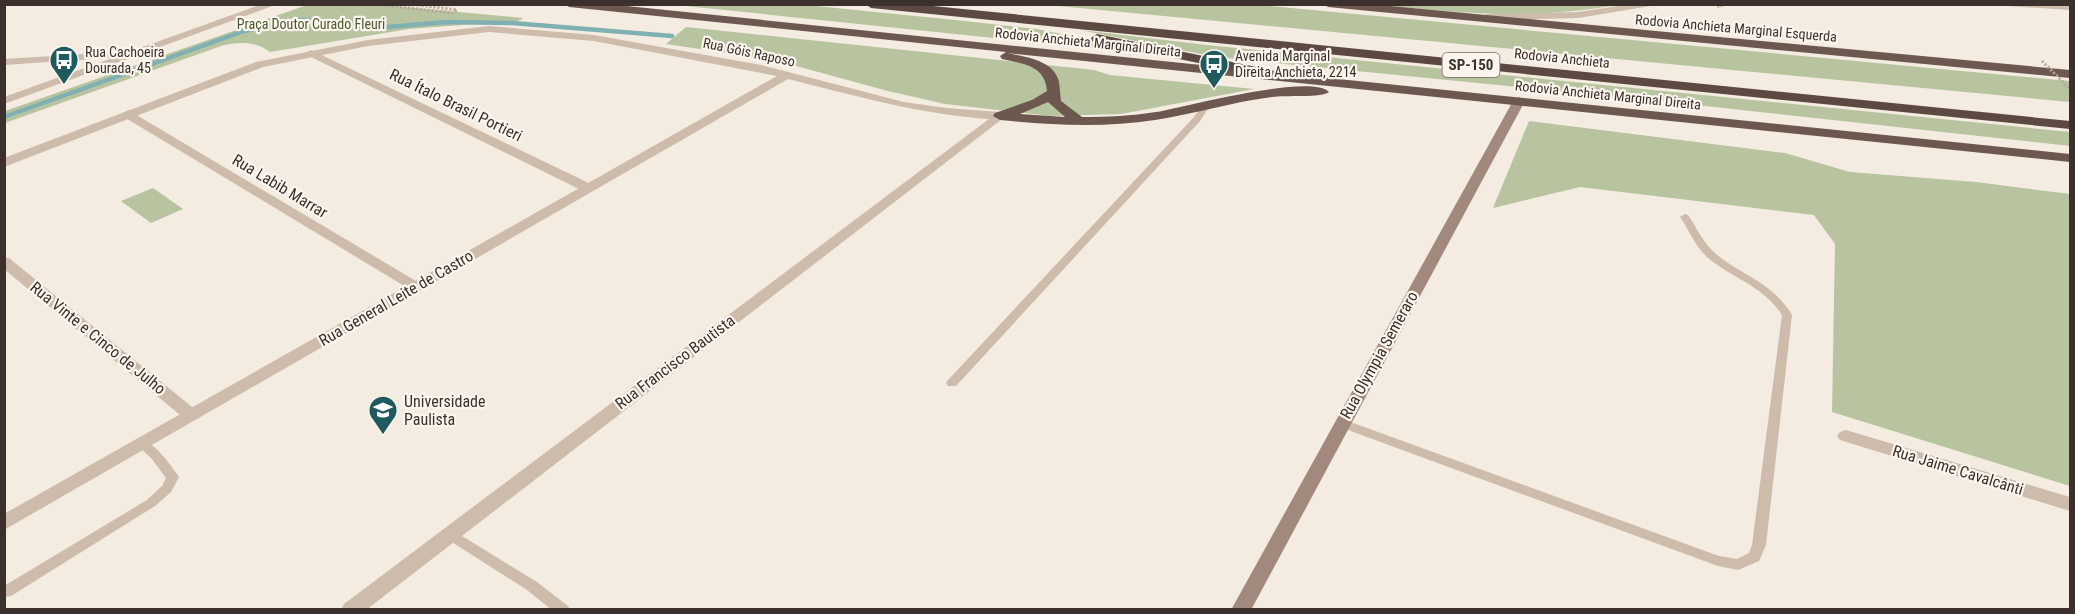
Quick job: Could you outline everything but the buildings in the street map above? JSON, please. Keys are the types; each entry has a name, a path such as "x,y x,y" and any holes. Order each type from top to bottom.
{"highway":[{"name":"Rodovia Anchieta Marginal Direita","path":"568,4 2070,158"},
{"name":"Rodovia Anchieta","path":"871,4 959,9 2070,113"},
{"name":"Rodovia Anchieta Marginal Esquerda","path":"1328,4 2070,74"},
{"path":"959,9 1285,77"},
{"name":"Rodovia Anchieta","path":"959,9 2070,125"},
{"path":"951,43 1031,63 1045,70 1051,76 1055,103 1081,123"},
{"path":"1000,116 1081,123 1119,121 1289,91 1313,91 1398,100 1445,93"},
{"path":"1000,116 1037,103 1053,93"}],"main road":[{"name":"Rua Olympia Semeraro","path":"1241,609 1519,100"}],"street":[{"path":"242,4 259,10"},
{"path":"4,101 273,4"},
{"path":"1458,17 1562,16 1658,4"},
{"name":"Rua Góis Raposo","path":"4,164 241,70 311,53 417,36 489,29 594,38 788,75 904,105 946,112 1000,116"},
{"name":"Rua Ítalo Brasil Portieri","path":"311,53 588,188"},
{"path":"4,62 134,54"},
{"name":"Rua General Leite de Castro","path":"4,523 788,75"},
{"name":"Rua Labib Marrar","path":"128,114 416,287"},
{"name":"Rua Francisco Bautista","path":"351,609 1000,116"},
{"name":"Rua Vinte e Cinco de Julho","path":"4,261 191,415"},
{"name":"Rua Jaime Cavalcânti","path":"1846,436 2070,504"}],"lane":[{"path":"1720,6 1730,4"},
{"path":"2008,4 2070,8"},
{"path":"952,383 1189,128 1205,107"},
{"path":"1341,423 1718,561 1738,565 1754,557 1759,545 1787,315 1782,305 1768,293 1710,255 1685,217"},
{"path":"6,592 151,503 167,489 173,477 156,456 142,444"},
{"path":"449,533 532,586 562,609"}],"path":[{"path":"376,4 453,13 457,10 409,4"},
{"path":"2042,61 2070,89"}],"green space":[{"name":"Praça Doutor Curado Fleuri","path":"307,5 394,6 523,18 515,23 409,29 270,52 248,43 224,45 5,123 5,111"},
{"path":"676,5 806,5 965,21 1037,29 1169,56"},
{"path":"1048,5 1258,5 2070,81 2070,102"},
{"path":"1376,5 1621,5 1538,14 1515,14 1468,13"},
{"path":"686,27 1254,89 1121,114 1050,116 945,104 774,60 666,44"},
{"path":"1080,30 1207,45 2070,132 2070,146 1678,103 1216,57"},
{"path":"1529,121 1785,153 1850,172 1976,182 2070,194 2070,486 1832,412 1835,244 1814,215 1580,187 1493,208"},
{"path":"153,188 183,209 151,223 121,201"}],"waterway":[{"path":"4,117 244,31 299,20 330,21 376,28 447,22 512,23 672,36"}],"place":[{"name":"Rua Cachoeira Dourada, 45","path":"64,86"},
{"name":"Avenida Marginal Direita Anchieta, 2214","path":"1214,90"},
{"name":"Universidade Paulista","path":"383,436"}]}
